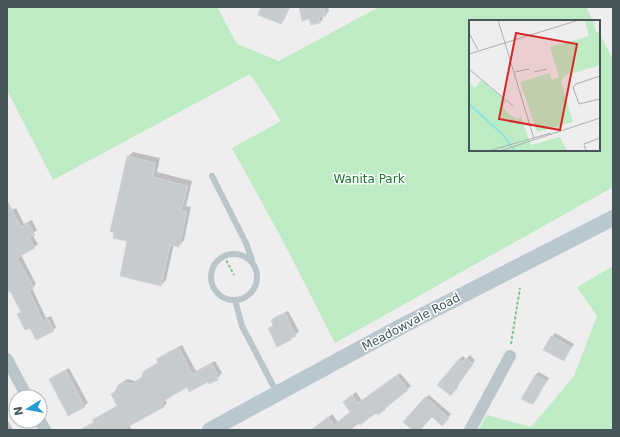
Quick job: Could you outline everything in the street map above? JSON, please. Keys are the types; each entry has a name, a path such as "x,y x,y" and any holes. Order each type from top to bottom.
{"street":[{"name":"Meadowvale Road","path":"210,430 402,326 613,218"},
{"path":"470,430 510,356"},
{"path":"7,359 23,389"}],"lane":[{"path":"212,176 246,243 252,262"},
{"path":"232,253 247,257 252,262 256,268 258,276 257,284 253,291 240,300 224,298 218,294 213,287 211,280 211,272 214,265 224,256 232,253"},
{"path":"235,300 242,326 278,394"}],"path":[{"path":"224,256 234,275"},
{"path":"510,356 511,337 520,288"}],"green space":[{"name":"Wanita Park","path":"7,7 217,7 237,44 279,61 379,7 586,7 592,20 469,20 469,151 600,151 600,34 613,60 613,187 335,343 284,243 232,148 281,121 250,74 53,180 7,90"},
{"path":"613,266 613,430 478,430 487,415 531,427 574,376 597,316 577,287"}],"building":[{"path":"261,7 289,7 281,24 258,15"},
{"path":"299,7 324,7 326,16 319,17 320,23 311,25 309,19 302,21"},
{"path":"127,156 155,163 153,177 188,186 181,211 187,212 179,247 170,245 161,286 120,276 127,241 113,238 114,232 110,232"},
{"path":"7,201 21,227 28,223 35,235 29,237 35,248 17,258 34,288 29,291 43,321 48,319 54,331 36,340 30,328 25,330 17,314 21,312 10,291 7,293"},
{"path":"285,313 296,336 277,347 268,328 273,326 271,320"},
{"path":"551,336 571,347 564,361 543,350"},
{"path":"179,348 192,374 212,364 219,377 216,378 218,380 209,384 208,382 189,392 187,387 162,402 164,407 122,430 81,430 94,423 92,420 117,406 111,394 115,392 118,385 124,382 131,384 141,379 143,372 158,363 156,359"},
{"path":"466,358 473,364 457,386 458,387 450,395 437,385 459,359 462,362"},
{"path":"66,371 85,407 68,416 49,379"},
{"path":"397,375 408,390 378,415 376,413 360,425 359,423 350,430 311,430 328,417 334,425 350,412 343,402 352,395 358,403"},
{"path":"535,375 546,381 537,398 533,404 531,404 521,399"},
{"path":"425,397 449,418 442,426 432,417 420,430 412,430 403,422"}]}
